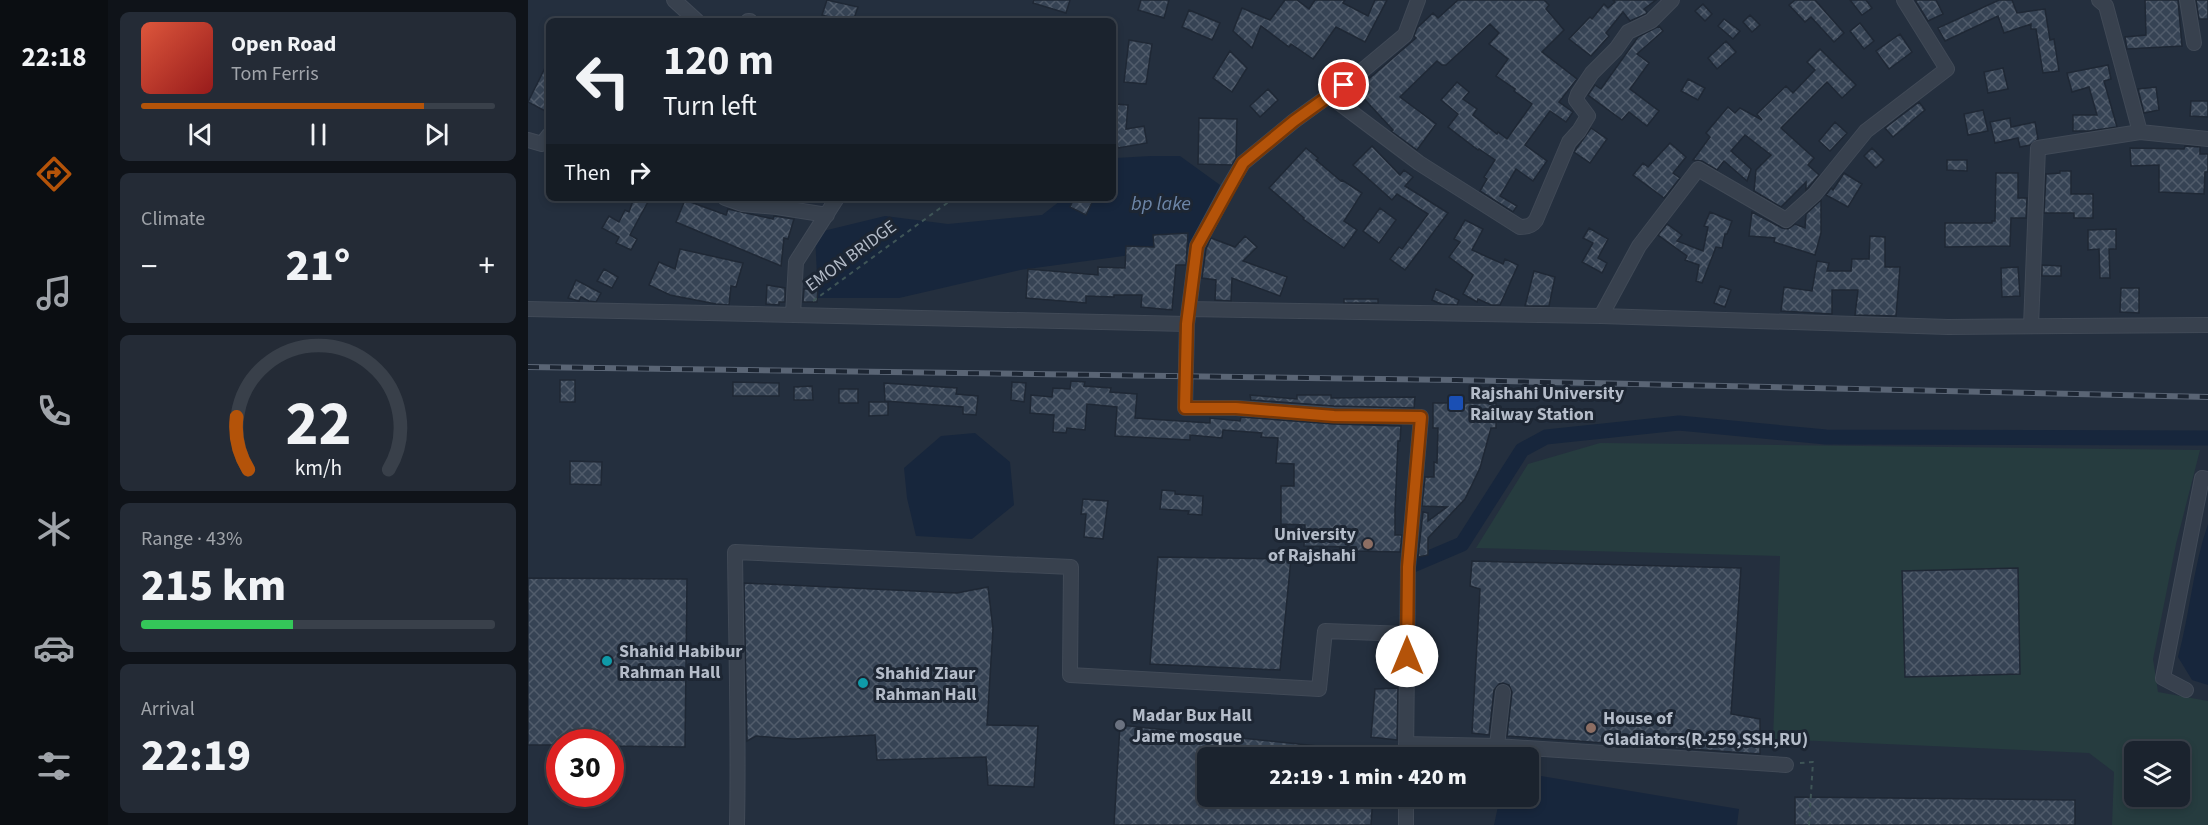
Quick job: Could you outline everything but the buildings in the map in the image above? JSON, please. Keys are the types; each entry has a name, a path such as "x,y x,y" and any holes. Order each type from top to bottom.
{"street":[{"path":"674,0 694,18"},
{"path":"1406,747 1408,567 1421,417 1334,416 1236,408 1185,408 1187,324 1197,246 1243,163 1405,35 1418,0"},
{"path":"1330,96 1419,163 1520,227 1533,225 1569,142 1588,116 1576,100 1578,94 1592,73 1616,49 1628,32 1650,21 1672,0"},
{"path":"1601,316 1639,246 1698,169 1786,220 1815,194 1866,131 1947,69 1904,0"},
{"path":"2099,0 2106,6 2140,132"},
{"path":"2187,0 2194,43"},
{"path":"2031,327 2038,148 2140,132 2208,139"},
{"path":"528,140 542,144 546,139"},
{"path":"734,201 827,215"},
{"path":"793,315 796,262 835,201"},
{"path":"528,309 1187,324"},
{"path":"1189,309 1601,316 1948,327 2208,326"},
{"path":"2186,690 2163,678 2202,478 2208,479"},
{"path":"737,825 739,744 735,552 1071,567 1070,675 1319,689 1324,631 1407,634"},
{"path":"1497,746 1503,692"},
{"path":"1479,747 1497,746 1786,765"},
{"path":"1406,807 1406,825"}],"path":[{"name":"EMON BRIDGE","path":"793,315 950,201"},
{"path":"1786,765 1813,762 1809,825"}],"green space":[{"path":"1600,443 2200,450 2176,544 2153,659 2158,692 2208,701 2208,825 2112,825 2114,772 2089,753 1773,739 1780,556 1476,548 1528,464"}],"water":[{"name":"bp lake","path":"1180,156 1227,190 1197,246 1020,270 899,298 818,298 815,233 885,216 948,224 1042,215 1060,201 1116,201 1116,158"},
{"path":"975,433 1010,462 1014,505 972,539 916,536 907,498 904,468 941,436"},
{"path":"2208,524 2208,685 2192,680 2178,657"},
{"path":"1539,776 1739,809 1737,825 1494,825 1498,807 1539,807"}],"waterway":[{"path":"1408,567 1462,544 1522,450 1546,437 1679,423 1826,437 2208,438"}],"railway":[{"path":"528,367 1456,380 2208,397"}],"place":[{"name":"Rajshahi University Railway Station","path":"1456,403"},
{"name":"University of Rajshahi","path":"1368,544"},
{"name":"Shahid Habibur Rahman Hall","path":"607,661"},
{"name":"Shahid Ziaur Rahman Hall","path":"863,683"},
{"name":"Madar Bux Hall Jame mosque","path":"1120,725"},
{"name":"House of Gladiators(R-259,SSH,RU)","path":"1591,728"}],"route":[{"path":"1344,85 1294,121 1243,163 1197,246 1187,324 1185,408 1236,408 1334,416 1421,417 1408,567 1407,656"}]}
